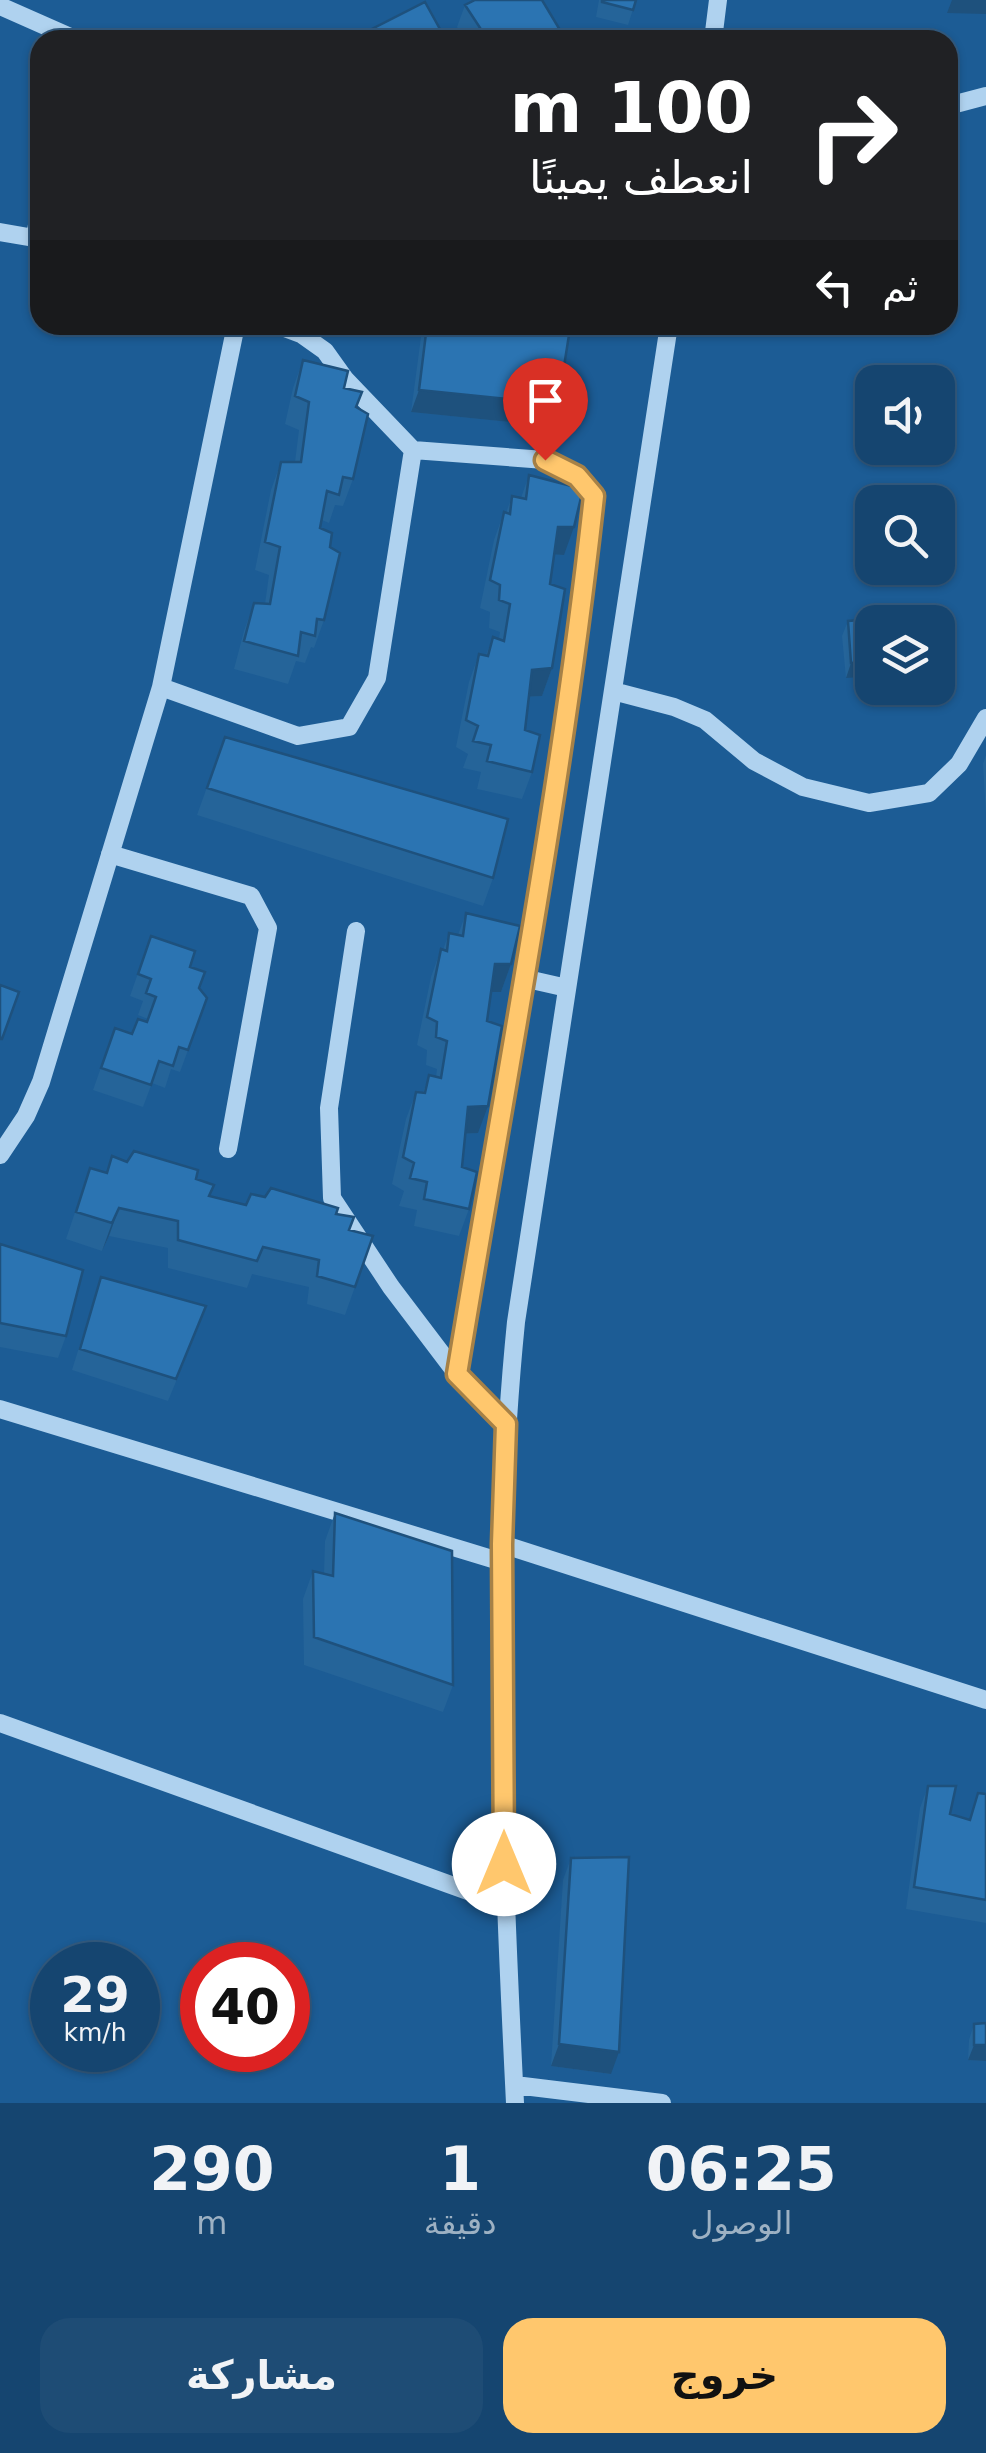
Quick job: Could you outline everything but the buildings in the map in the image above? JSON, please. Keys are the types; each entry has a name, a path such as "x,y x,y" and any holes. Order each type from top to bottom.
{"street":[{"path":"714,30 718,0"},
{"path":"0,6 52,30"},
{"path":"958,103 986,96"},
{"path":"0,232 30,237"},
{"path":"0,1155 26,1116 41,1082 161,687 234,335"},
{"path":"302,335 325,351 413,450 545,460 577,476 594,496 523,978 457,1374"},
{"path":"662,335 613,691 516,1322 506,1424 502,1553 504,1904 515,2094 662,2103"},
{"path":"161,687 298,736 349,727 377,678 413,450"},
{"path":"613,691 674,707 705,720 754,760 803,787 869,803 930,793 959,764 986,718"},
{"path":"110,854 251,896 268,928 228,1150"},
{"path":"356,931 329,1108 332,1198 457,1374 506,1424"},
{"path":"523,978 568,988"},
{"path":"0,1409 502,1553 986,1700"},
{"path":"0,1723 504,1904"}],"route":[{"path":"504,1864 502,1544 506,1424 457,1374 529,940 594,496 577,476 545,460"}]}
